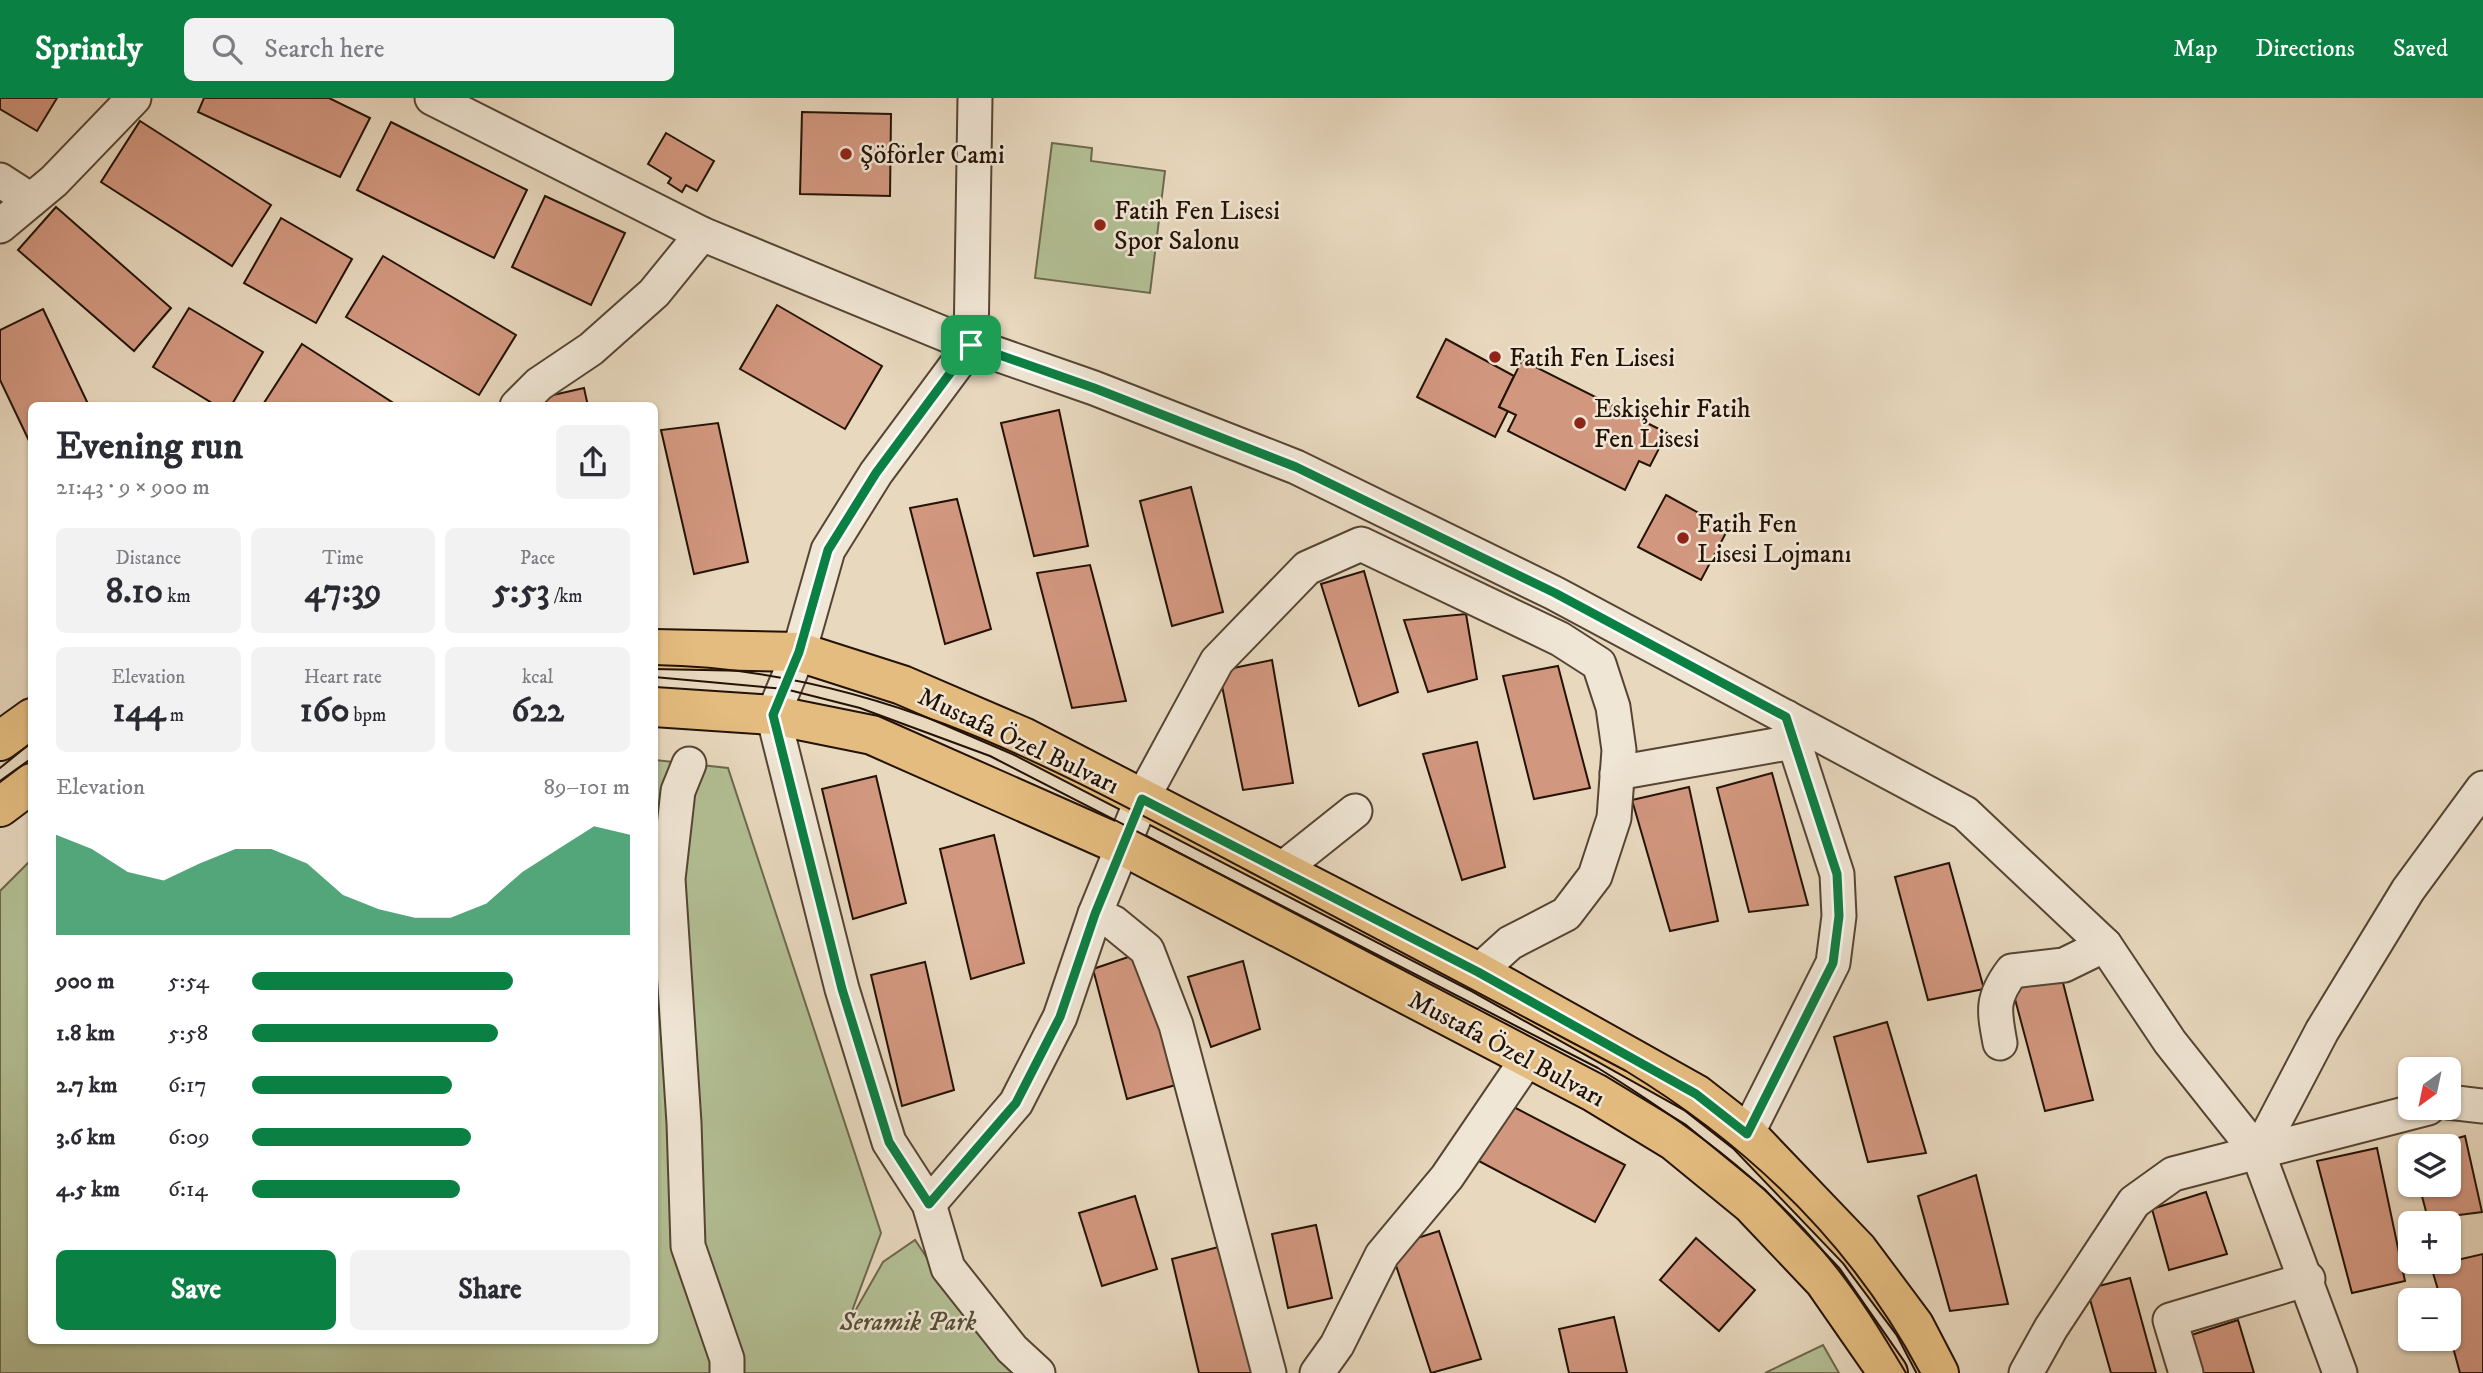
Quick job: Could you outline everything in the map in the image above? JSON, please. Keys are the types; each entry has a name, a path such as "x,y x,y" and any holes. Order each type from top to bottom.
{"main road":[{"name":"Mustafa Özel Bulvarı","path":"658,649 799,652 902,685 998,726 1478,972 1696,1094 1747,1134 1858,1250 1914,1325 1939,1373"},
{"name":"Mustafa Özel Bulvarı","path":"658,707 773,715 872,735 1125,847 1595,1093 1674,1141 1751,1204 1824,1281 1888,1373"},
{"path":"0,741 28,721"},
{"path":"0,807 28,786"}],"street":[{"path":"0,226 54,181 134,98"},
{"path":"432,98 702,234 971,345 1094,388 1296,467 1555,593 1789,730 1965,813 2105,945 2170,1042 2258,1153 2308,1279 2340,1373"},
{"path":"975,98 971,345 876,473 828,550 799,652 773,715 842,989 889,1142 929,1204 948,1268 1012,1349 1038,1373"},
{"path":"0,180 31,200"},
{"path":"521,402 539,384 591,349 654,293 702,234"},
{"path":"929,1204 1016,1103 1060,1017 1095,914 1125,847 1142,799 1217,661 1307,568 1361,544 1560,639 1599,664 1613,707 1619,750 1614,818 1595,876 1566,914 1510,943 1478,972"},
{"path":"1617,773 1789,730"},
{"path":"1747,1134 1833,963 1839,916 1837,874 1789,730"},
{"path":"689,764 678,791 668,879 684,1123 688,1246 727,1359 727,1373"},
{"path":"2258,1153 2322,1031 2401,902 2483,788"},
{"path":"1281,870 1355,811"},
{"path":"1095,914 1114,923 1147,950 1176,1025 1269,1373"},
{"path":"2000,1043 1993,1006 2001,985 2012,971 2064,965 2105,945"},
{"path":"1317,1373 1337,1345 1382,1255 1447,1177 1528,1058"},
{"path":"2461,1104 2483,1107"},
{"path":"2026,1373 2051,1328 2134,1202 2173,1174 2398,1116"},
{"path":"2186,1373 2170,1320 2308,1279"}],"green space":[{"name":"Fatih Fen Lisesi Spor Salonu","path":"1052,143 1092,148 1091,161 1165,171 1150,293 1035,278"},
{"name":"Seramik Park","path":"658,760 728,768 881,1233 846,1327 883,1262 915,1240 978,1334 1021,1373 0,1373 0,891 28,863 28,1344 658,1344"},
{"path":"1823,1345 1839,1373 1765,1373"}],"building":[{"path":"0,98 57,98 37,131 0,109"},
{"path":"204,98 329,98 370,118 340,177 198,112"},
{"name":"Şöförler Cami","path":"802,112 891,114 890,196 800,194"},
{"path":"140,121 271,205 232,266 101,182"},
{"path":"391,122 527,190 494,258 357,190"},
{"path":"666,133 714,161 697,191 686,185 682,192 668,183 671,178 648,164"},
{"path":"545,196 625,233 591,305 512,267"},
{"path":"56,207 171,308 134,351 18,250"},
{"path":"281,218 352,259 316,323 244,283"},
{"path":"383,256 516,335 479,395 346,317"},
{"path":"777,305 882,366 845,429 740,369"},
{"path":"189,308 263,352 233,402 210,402 153,367"},
{"path":"43,309 87,402 28,402 28,439 0,380 0,330"},
{"path":"1446,339 1514,376 1499,407 1508,411 1495,437 1417,397"},
{"path":"302,344 392,402 265,402"},
{"name":"Eskişehir Fatih Fen Lisesi","path":"1522,360 1667,433 1650,466 1639,461 1625,490 1508,431 1516,415 1499,407"},
{"path":"584,388 587,402 532,402 531,400"},
{"path":"1059,410 1088,546 1034,556 1001,423"},
{"path":"718,423 748,562 694,574 661,430"},
{"path":"1191,487 1223,612 1172,626 1140,501"},
{"name":"Fatih Fen Lisesi Lojmanı","path":"1666,495 1728,529 1701,580 1638,547"},
{"path":"957,499 991,629 945,644 910,508"},
{"path":"1090,565 1126,701 1072,708 1037,573"},
{"path":"1364,571 1398,692 1359,706 1321,584"},
{"path":"1466,614 1477,679 1428,692 1404,620"},
{"path":"1272,660 1293,783 1243,790 1219,671"},
{"path":"1558,666 1590,788 1534,799 1503,676"},
{"path":"1477,742 1505,867 1462,880 1423,754"},
{"path":"1772,773 1808,905 1749,912 1717,788"},
{"path":"876,776 906,903 853,919 822,789"},
{"path":"1689,787 1718,921 1670,931 1632,800"},
{"path":"994,835 1024,963 971,979 940,849"},
{"path":"1949,863 1984,989 1928,1000 1895,877"},
{"path":"1140,953 1179,1084 1127,1099 1093,969"},
{"path":"1243,961 1260,1029 1211,1047 1188,977"},
{"path":"925,962 954,1090 902,1106 871,975"},
{"path":"2061,975 2093,1100 2045,1111 2012,988"},
{"path":"1887,1022 1926,1153 1868,1162 1834,1037"},
{"path":"1504,1102 1625,1165 1595,1222 1475,1159"},
{"path":"2465,1136 2482,1212 2461,1215 2461,1211 2426,1211 2422,1197 2461,1197 2461,1137"},
{"path":"2377,1148 2398,1248 2398,1274 2404,1274 2405,1281 2352,1293 2317,1161"},
{"path":"1976,1175 2008,1304 1950,1311 1918,1196"},
{"path":"2206,1192 2227,1254 2169,1270 2152,1209"},
{"path":"1135,1196 1157,1269 1102,1286 1079,1213"},
{"path":"1316,1225 1332,1298 1288,1308 1272,1234"},
{"path":"1439,1231 1481,1359 1431,1373 1390,1247"},
{"path":"1696,1238 1755,1290 1719,1331 1660,1280"},
{"path":"1234,1243 1259,1373 1199,1373 1172,1259"},
{"path":"2483,1254 2483,1373 2460,1373 2454,1351 2461,1351 2461,1288 2437,1288 2433,1274 2461,1274 2461,1259"},
{"path":"2130,1278 2156,1373 2111,1373 2087,1289"},
{"path":"1614,1317 1627,1373 1569,1373 1559,1329"},
{"path":"2238,1320 2254,1373 2193,1373 2182,1338"}],"tram line":[{"path":"658,665 736,671 814,684 890,705 963,731 1106,797 1626,1071 1714,1132 1794,1202 1863,1282 1920,1373"},
{"path":"658,677 785,689 860,708 990,756 1598,1068 1691,1130 1777,1202 1839,1271 1906,1373"},
{"path":"0,768 28,745"},
{"path":"0,781 28,761"}],"place":[{"name":"Şöförler Cami","path":"846,154"},
{"name":"Fatih Fen Lisesi Spor Salonu","path":"1100,225"},
{"name":"Fatih Fen Lisesi","path":"1495,357"},
{"name":"Eskişehir Fatih Fen Lisesi","path":"1580,423"},
{"name":"Fatih Fen Lisesi Lojmanı","path":"1683,538"}],"route":[{"path":"971,345 1094,388 1296,467 1555,593 1786,717 1797,758 1837,874 1839,916 1833,963 1747,1134 1696,1094 1478,972 1142,799 1125,847 1095,914 1060,1017 1016,1103 929,1204 889,1142 842,989 773,715 799,652 828,550 876,473 971,345"}]}
